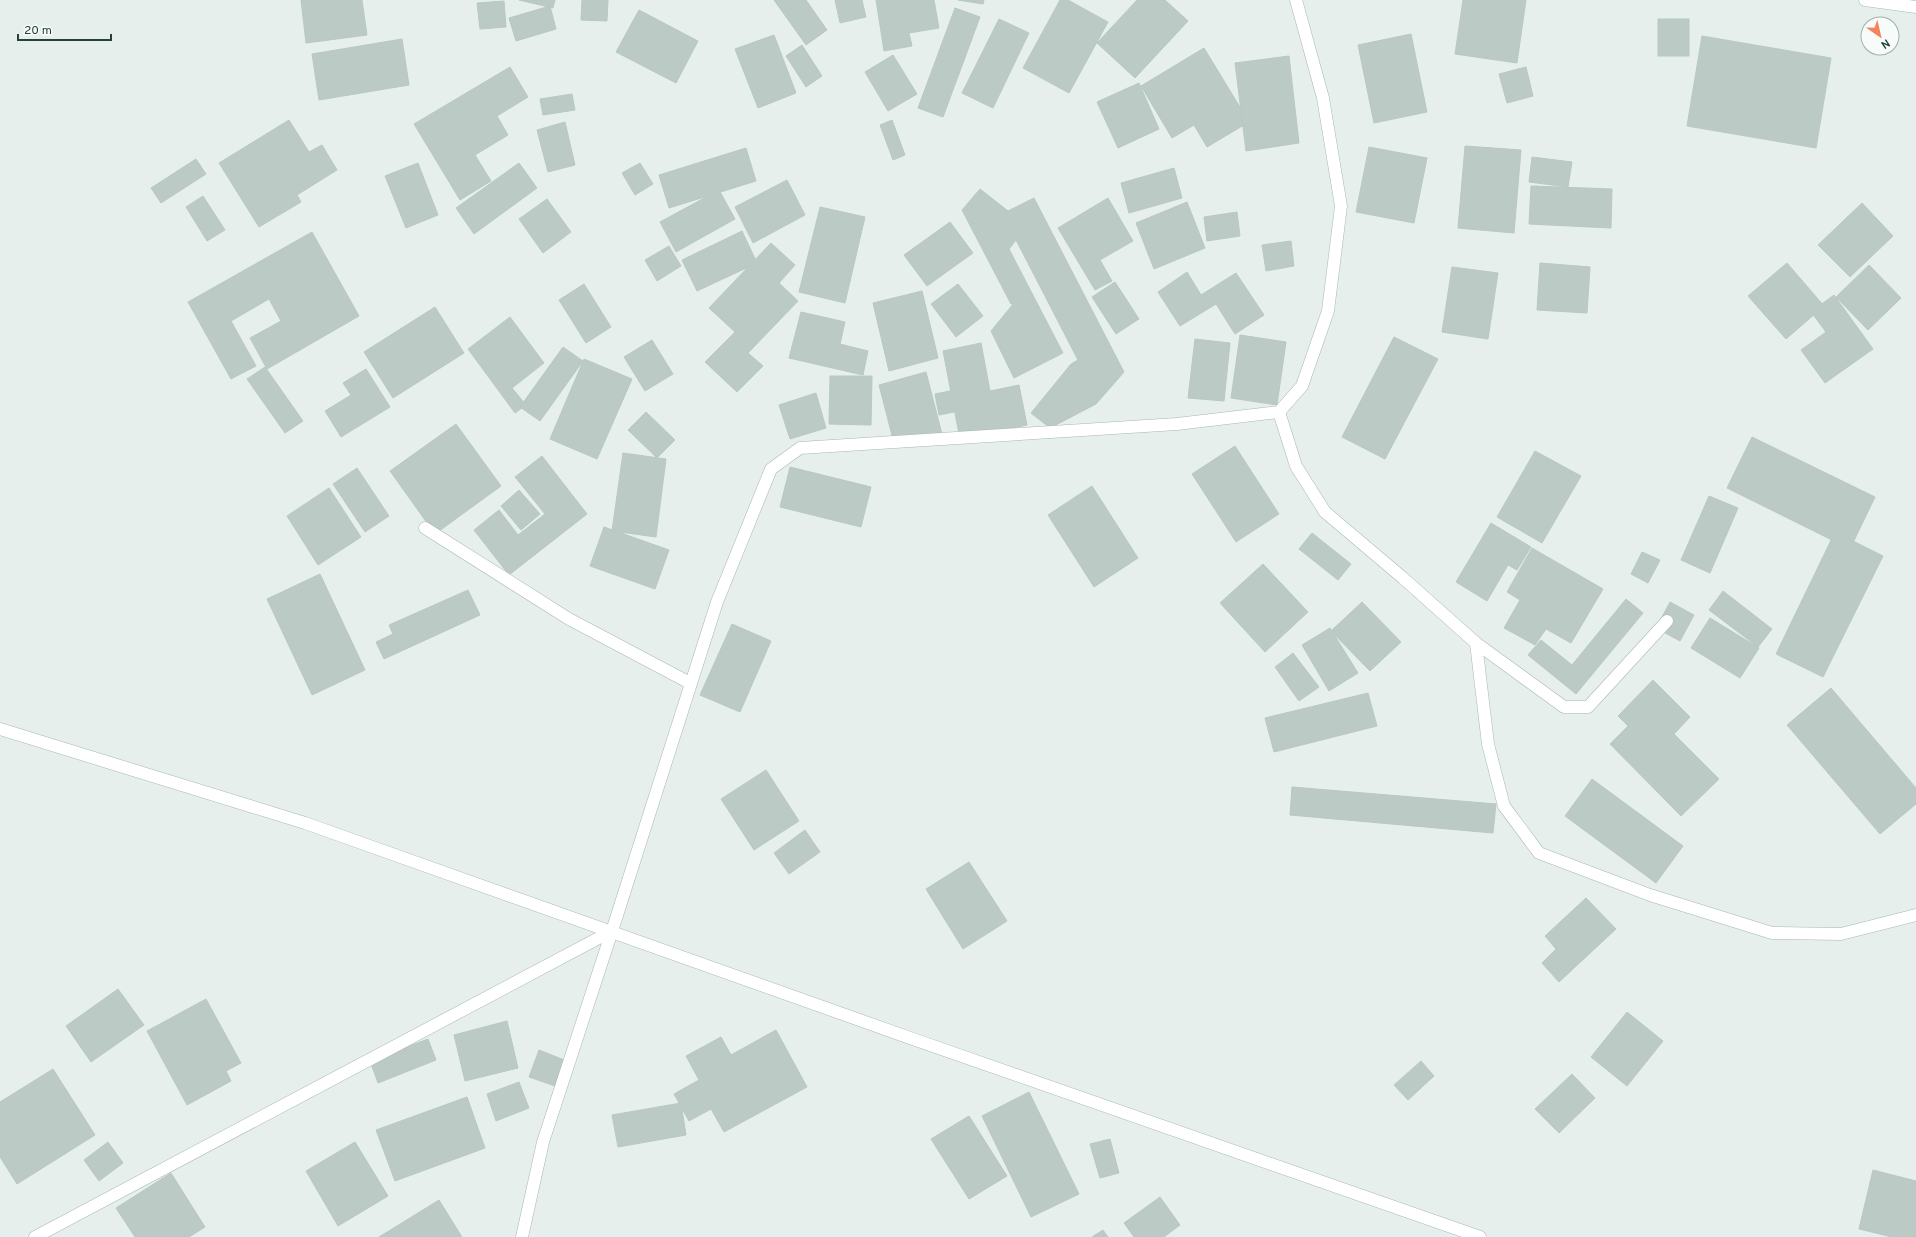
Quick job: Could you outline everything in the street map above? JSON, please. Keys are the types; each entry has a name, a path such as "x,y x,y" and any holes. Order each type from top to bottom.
{"street":[{"path":"522,1237 543,1142 612,931 690,683 717,602 771,469 800,448 1177,424 1279,412 1302,386 1328,311 1340,206 1323,98 1296,0"},
{"path":"1865,0 1916,7"},
{"path":"1279,412 1296,466 1325,512 1403,578 1476,643 1564,707 1588,707 1667,621"},
{"path":"425,528 569,619 690,683"},
{"path":"1476,643 1488,744 1504,806 1539,853 1650,895 1772,933 1841,934 1916,915"},
{"path":"0,730 305,823 913,1039 1480,1237"},
{"path":"35,1237 612,931"}],"building":[{"path":"301,0 362,0 367,35 306,43"},
{"path":"519,0 555,0 553,8"},
{"path":"582,0 608,0 607,21 581,20"},
{"path":"774,0 806,0 827,30 806,45"},
{"path":"835,0 862,0 866,17 840,23"},
{"path":"876,0 934,0 939,28 909,33 912,46 884,51"},
{"path":"958,0 984,0 983,4"},
{"path":"1060,0 1068,0 1108,22 1069,93 1023,68"},
{"path":"1137,0 1165,0 1188,21 1135,78 1097,43"},
{"path":"1463,0 1526,0 1517,63 1455,54"},
{"path":"504,1 506,27 480,29 477,3"},
{"path":"550,6 556,29 516,41 509,18"},
{"path":"955,8 980,17 943,117 918,108"},
{"path":"639,10 698,41 676,83 616,52"},
{"path":"999,19 1029,33 993,108 962,93"},
{"path":"1658,19 1689,19 1689,56 1658,56"},
{"path":"1411,34 1427,112 1374,123 1358,45"},
{"path":"774,35 796,93 758,108 735,49"},
{"path":"1702,36 1831,58 1816,148 1687,126"},
{"path":"402,39 409,85 319,100 312,54"},
{"path":"802,45 822,76 806,87 786,56"},
{"path":"1204,48 1249,122 1207,147 1194,125 1172,138 1141,86"},
{"path":"893,55 917,94 888,111 865,72"},
{"path":"1289,56 1299,143 1246,151 1235,63"},
{"path":"510,67 528,97 497,116 508,135 475,155 491,181 460,200 414,124"},
{"path":"1526,67 1533,96 1507,103 1499,74"},
{"path":"1139,83 1159,129 1118,148 1097,102"},
{"path":"572,94 575,110 543,115 540,99"},
{"path":"289,120 309,152 322,145 337,170 297,195 301,202 259,227 219,163"},
{"path":"892,120 905,155 893,160 880,125"},
{"path":"565,122 575,165 548,172 537,130"},
{"path":"1465,146 1521,150 1514,233 1458,228"},
{"path":"1369,147 1427,158 1414,223 1356,212"},
{"path":"746,148 756,181 669,208 659,175"},
{"path":"1532,157 1572,162 1568,187 1529,182"},
{"path":"196,159 206,174 161,203 151,188"},
{"path":"418,163 438,215 406,228 385,176"},
{"path":"519,163 537,188 474,234 456,208"},
{"path":"640,163 653,184 635,195 622,173"},
{"path":"1174,168 1182,198 1129,213 1121,183"},
{"path":"787,180 805,215 753,243 735,207"},
{"path":"1531,186 1612,189 1611,228 1529,224"},
{"path":"980,189 1008,211 1034,198 1124,372 1096,404 1050,428 1031,413 1071,364 1078,360 1016,240 1009,249 1063,353 1014,378 991,331 1014,303 1011,304 962,210"},
{"path":"719,190 735,219 676,252 660,222"},
{"path":"203,196 225,230 207,241 186,207"},
{"path":"1108,198 1133,241 1100,260 1112,281 1095,290 1058,228"},
{"path":"547,199 571,232 543,253 519,219"},
{"path":"1187,202 1205,248 1154,269 1136,223"},
{"path":"1862,203 1893,236 1850,277 1818,245"},
{"path":"820,207 865,217 845,303 799,292"},
{"path":"1237,212 1240,236 1207,241 1204,217"},
{"path":"950,222 973,253 927,286 904,255"},
{"path":"742,231 757,263 697,291 682,260"},
{"path":"312,232 359,316 267,369 250,338 281,321 269,299 231,321 256,366 231,379 188,302"},
{"path":"1291,241 1294,266 1266,271 1262,245"},
{"path":"771,243 795,265 779,283 798,301 748,353 763,366 737,392 705,362 735,332 709,308"},
{"path":"669,246 681,266 657,281 645,260"},
{"path":"1540,263 1590,267 1587,313 1537,310"},
{"path":"1787,263 1824,306 1786,339 1748,296"},
{"path":"1869,265 1901,298 1868,330 1836,297"},
{"path":"1452,267 1498,273 1488,339 1442,332"},
{"path":"1187,272 1201,295 1236,273 1264,315 1235,334 1216,304 1180,326 1158,292"},
{"path":"1115,282 1139,319 1116,334 1092,297"},
{"path":"584,284 611,327 586,343 559,300"},
{"path":"958,284 983,316 956,337 931,304"},
{"path":"922,291 938,358 889,371 873,303"},
{"path":"1834,295 1873,349 1825,383 1801,350 1826,332 1811,312"},
{"path":"435,307 464,353 393,398 364,352"},
{"path":"801,312 845,322 840,344 868,351 863,375 789,358"},
{"path":"510,317 544,363 512,388 526,405 515,413 468,349"},
{"path":"1240,335 1286,342 1277,405 1231,398"},
{"path":"1394,337 1438,359 1385,459 1342,437"},
{"path":"1195,339 1230,343 1224,401 1188,398"},
{"path":"652,340 673,374 645,391 624,357"},
{"path":"981,343 990,391 1019,385 1027,425 960,439 943,351"},
{"path":"563,347 583,361 540,421 520,407"},
{"path":"584,359 632,379 597,459 550,439"},
{"path":"265,367 303,421 285,433 247,379"},
{"path":"366,369 390,407 341,437 325,411 351,395 343,383"},
{"path":"926,372 942,434 895,447 879,385"},
{"path":"830,376 872,376 871,425 829,424"},
{"path":"950,391 954,412 939,415 935,394"},
{"path":"816,393 826,428 790,439 779,405"},
{"path":"646,412 675,440 657,458 628,430"},
{"path":"456,424 501,486 435,534 390,471"},
{"path":"1752,437 1875,497 1850,549 1727,488"},
{"path":"1235,446 1279,514 1236,542 1192,474"},
{"path":"1535,451 1581,476 1542,543 1497,517"},
{"path":"623,453 666,459 656,537 612,531"},
{"path":"542,456 587,514 509,575 474,530 499,510 518,535 545,514 515,477"},
{"path":"790,467 871,487 861,527 780,507"},
{"path":"357,468 389,516 365,532 333,484"},
{"path":"1092,486 1138,558 1094,587 1048,515"},
{"path":"329,488 361,537 318,565 287,516"},
{"path":"519,490 540,514 521,530 501,506"},
{"path":"1709,496 1738,508 1710,573 1681,560"},
{"path":"1491,523 1531,547 1517,570 1508,565 1487,601 1456,582"},
{"path":"604,527 669,550 655,589 590,566"},
{"path":"1835,532 1883,556 1823,677 1776,654"},
{"path":"1312,533 1351,564 1338,580 1299,549"},
{"path":"1532,548 1603,589 1571,643 1546,629 1535,645 1504,628 1520,600 1507,592"},
{"path":"1642,552 1660,560 1648,583 1631,574"},
{"path":"1263,564 1308,612 1265,652 1220,603"},
{"path":"320,574 365,670 312,695 267,599"},
{"path":"468,590 480,615 384,659 376,642 393,634 389,625"},
{"path":"1723,591 1772,629 1758,647 1709,610"},
{"path":"1626,599 1643,613 1576,694 1528,655 1541,640 1572,665"},
{"path":"1362,602 1401,642 1370,671 1331,631"},
{"path":"1670,602 1694,615 1680,641 1656,628"},
{"path":"1710,618 1759,648 1740,678 1691,648"},
{"path":"732,624 771,641 740,712 700,695"},
{"path":"1330,628 1358,673 1329,691 1302,645"},
{"path":"1293,653 1319,687 1299,701 1275,667"},
{"path":"1653,680 1690,717 1674,734 1719,779 1681,816 1610,744 1628,726 1618,716"},
{"path":"1831,688 1916,788 1916,804 1880,834 1787,725"},
{"path":"1368,693 1377,726 1274,752 1265,718"},
{"path":"766,770 799,821 754,850 721,799"},
{"path":"1592,779 1683,846 1656,883 1565,816"},
{"path":"1292,787 1496,804 1493,833 1290,815"},
{"path":"805,830 820,852 789,874 774,853"},
{"path":"969,862 1007,921 963,949 926,889"},
{"path":"1586,898 1616,929 1559,982 1542,963 1556,949 1545,936"},
{"path":"118,989 144,1025 91,1062 66,1026"},
{"path":"206,999 241,1063 226,1071 231,1081 187,1105 147,1031"},
{"path":"1627,1012 1663,1041 1627,1086 1591,1057"},
{"path":"507,1021 518,1068 465,1081 454,1035"},
{"path":"776,1030 807,1087 724,1132 711,1109 689,1121 674,1094 699,1080 686,1056 721,1037 731,1055"},
{"path":"428,1039 436,1060 378,1083 370,1061"},
{"path":"539,1050 564,1060 555,1086 529,1077"},
{"path":"1421,1061 1434,1076 1408,1100 1394,1085"},
{"path":"53,1069 95,1135 17,1184 0,1157 0,1102"},
{"path":"1572,1074 1595,1098 1559,1133 1535,1109"},
{"path":"519,1082 529,1108 496,1121 487,1094"},
{"path":"1029,1092 1079,1194 1031,1217 982,1116"},
{"path":"467,1097 485,1148 395,1181 376,1130"},
{"path":"681,1103 686,1135 618,1147 612,1115"},
{"path":"969,1116 1007,1176 969,1199 931,1139"},
{"path":"1110,1139 1119,1173 1100,1178 1090,1144"},
{"path":"108,1142 123,1163 99,1181 84,1160"},
{"path":"355,1142 388,1196 338,1226 306,1171"},
{"path":"1873,1170 1916,1181 1916,1237 1892,1237 1859,1229"},
{"path":"171,1173 205,1227 189,1237 135,1237 116,1208"},
{"path":"1160,1197 1180,1225 1164,1237 1134,1237 1124,1223"},
{"path":"439,1200 462,1237 379,1237"},
{"path":"1103,1230 1108,1237 1092,1237"}]}
